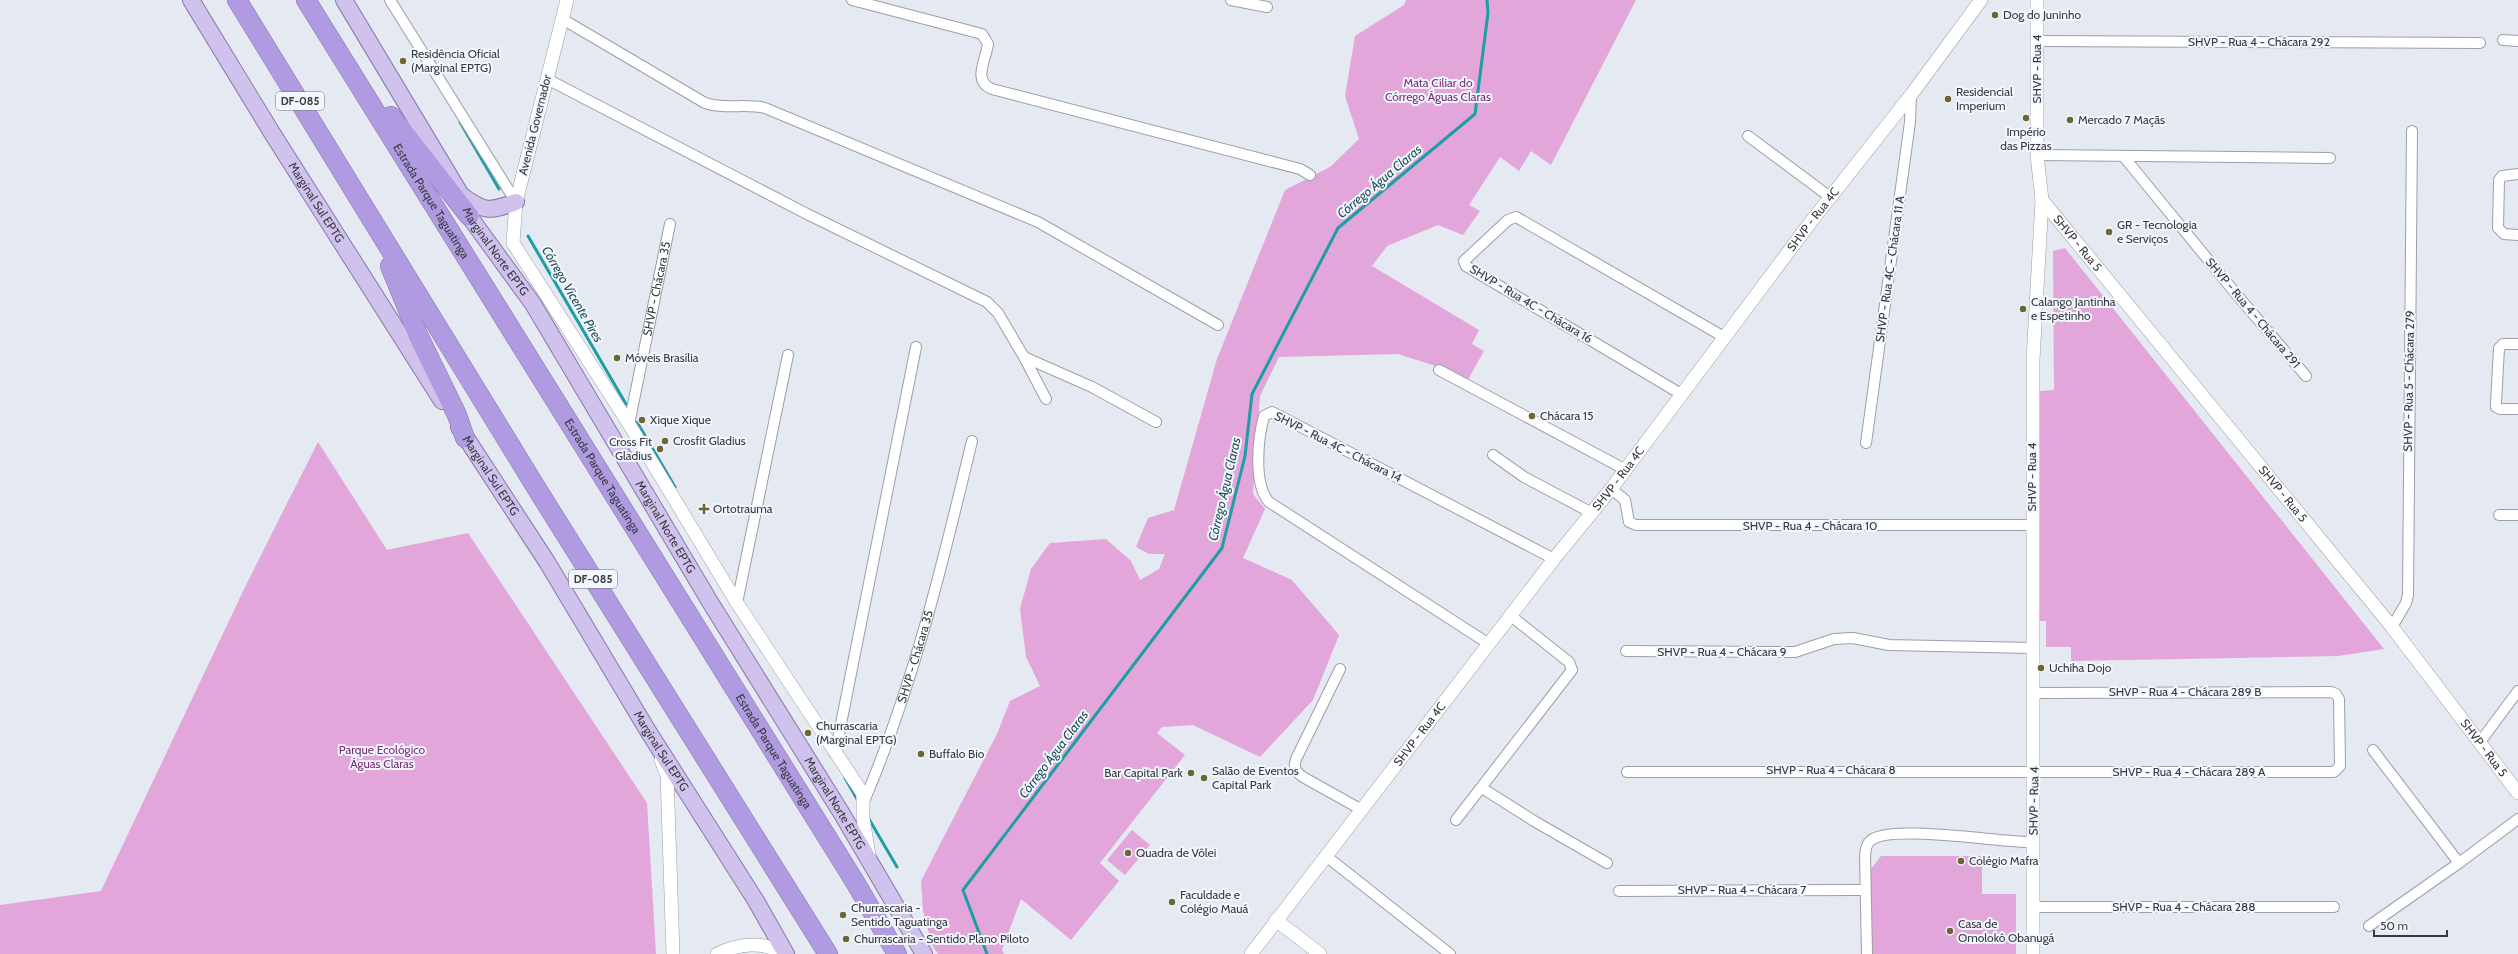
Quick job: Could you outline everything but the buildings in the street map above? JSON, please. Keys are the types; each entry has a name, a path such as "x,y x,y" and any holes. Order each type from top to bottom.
{"highway":[{"name":"DF-085","path":"238,0 363,202 537,489 828,954"},
{"name":"Estrada Parque Taguatinga","path":"306,0 855,882 897,954"},
{"path":"328,35 469,216"},
{"path":"363,202 418,335 457,415 465,438"},
{"path":"855,882 912,954"}],"main road":[{"name":"Marginal Sul EPTG","path":"191,0 272,133 465,438 547,562 648,731 756,901 785,954"},
{"name":"Marginal Norte EPTG","path":"344,0 461,195 469,216 533,304 710,602 924,954"},
{"path":"461,195 486,210 498,209 516,202"}],"street":[{"path":"390,0 516,202"},
{"name":"Avenida Governador","path":"568,0 516,202 513,243 629,424"},
{"path":"852,0 982,34 988,44 981,78 984,84 992,89 1300,169 1310,174"},
{"path":"1231,0 1267,7"},
{"name":"SHVP - Rua 4C","path":"1251,954 1554,559 1626,470 1724,337 1830,197 1911,95 1981,0"},
{"name":"SHVP - Rua 4","path":"2033,954 2033,360 2042,200 2037,155 2037,0"},
{"path":"564,20 705,103 723,107 752,105 764,108 1038,222 1218,325"},
{"path":"2503,40 2518,40"},
{"name":"SHVP - Rua 4 - Chácara 292","path":"2038,41 2480,43"},
{"path":"547,78 807,214 987,302 998,313 1024,357 1046,399"},
{"name":"SHVP - Rua 4C - Chácara 11 A","path":"1866,442 1909,130 1911,95"},
{"name":"SHVP - Rua 5 - Chácara 279","path":"2392,628 2406,603 2408,595 2412,131"},
{"path":"1748,136 1830,197"},
{"path":"2037,155 2330,158"},
{"name":"SHVP - Rua 4 - Chácara 291","path":"2124,157 2237,296 2306,376"},
{"path":"2518,174 2507,174 2502,176 2499,180 2498,228 2504,234 2518,235"},
{"name":"SHVP - Rua 5","path":"2042,200 2392,628 2518,793"},
{"name":"SHVP - Rua 4C - Chácara 16","path":"1681,394 1466,266 1464,261 1508,220 1516,217 1724,337"},
{"name":"SHVP - Chácara 35","path":"629,424 670,224"},
{"path":"2518,344 2503,344 2499,348 2496,405 2500,409 2518,409"},
{"path":"835,754 916,347"},
{"path":"737,603 788,355"},
{"path":"1024,357 1092,387 1156,422"},
{"path":"1439,370 1626,470"},
{"name":"SHVP - Rua 4C - Chácara 14","path":"1489,644 1269,502 1263,495 1259,484 1260,430 1264,416 1272,412 1554,559"},
{"path":"629,424 737,603 865,799"},
{"name":"SHVP - Chácara 35","path":"873,869 865,837 863,818 865,799 903,700 934,598 972,441"},
{"path":"1493,455 1524,477 1592,513"},
{"name":"SHVP - Rua 4 - Chácara 10","path":"1611,489 1625,500 1629,522 1636,525 2032,525"},
{"path":"2499,515 2518,515"},
{"path":"1456,820 1572,670 1569,662 1511,616"},
{"name":"SHVP - Rua 4 - Chácara 9","path":"1626,651 1795,652 1834,639 1853,638 1896,645 2032,648"},
{"path":"1340,670 1296,759 1294,767 1297,773 1303,777 1362,810"},
{"name":"SHVP - Rua 4 - Chácara 289 B","path":"2033,693 2323,691 2336,694 2339,700 2340,766"},
{"path":"2480,742 2518,691"},
{"path":"648,731 667,775 673,954"},
{"path":"2374,750 2459,863"},
{"name":"SHVP - Rua 4 - Chácara 289 A","path":"2034,773 2334,772 2340,766"},
{"name":"SHVP - Rua 4 - Chácara 8","path":"1627,772 1908,770 2034,773"},
{"path":"1482,788 1534,821 1607,863"},
{"path":"2369,926 2459,863 2518,819"},
{"path":"1867,954 1865,890 1867,845 1869,841 1882,835 1939,834 2017,842 2033,842"},
{"path":"1326,856 1450,954"},
{"name":"SHVP - Rua 4 - Chácara 7","path":"1619,890 1865,890"},
{"name":"SHVP - Rua 4 - Chácara 288","path":"2033,907 2334,907"},
{"path":"1276,920 1320,954"},
{"path":"717,954 732,946 749,944 766,947 785,954"}],"green space":[{"name":"Mata Ciliar do Córrego Águas Claras","path":"1406,0 1636,0 1551,165 1531,151 1519,171 1500,157 1469,205 1480,211 1463,235 1438,225 1387,246 1372,266 1479,330 1472,344 1484,351 1466,383 1442,368 1398,354 1279,357 1260,396 1253,494 1265,509 1243,558 1292,580 1339,635 1313,700 1260,757 1193,725 1162,727 1157,733 1185,755 1100,863 1119,881 1071,940 1021,899 1002,950 1004,954 938,954 932,945 923,911 921,881 997,734 1010,701 1040,686 1026,657 1020,609 1031,569 1050,543 1106,539 1131,561 1140,580 1159,569 1165,554 1149,554 1136,547 1148,518 1174,510 1217,359 1285,190 1330,167 1359,139 1345,96 1355,36 1404,5"},
{"path":"2065,248 2384,649 2338,656 2071,661 2071,647 2046,647 2046,621 2039,621 2040,391 2054,390 2053,251"},
{"name":"Parque Ecológico Águas Claras","path":"318,442 387,550 468,533 647,803 656,954 0,954 0,905 101,891 246,585"},
{"name":"Quadra de Vôlei","path":"1132,830 1150,845 1125,875 1107,860"},
{"path":"1881,856 1982,856 1982,894 2016,894 2016,954 1871,954 1871,869"}],"waterway":[{"name":"Córrego Água Claras","path":"987,954 963,890 1222,548 1245,456 1252,394 1338,228 1475,114 1488,13 1487,0"},
{"name":"Córrego Vicente Pires","path":"460,122 499,189"},
{"name":"Córrego Vicente Pires","path":"528,236 626,404"},
{"name":"Córrego Vicente Pires","path":"637,422 675,487"},
{"name":"Córrego Vicente Pires","path":"845,778 857,799"},
{"name":"Córrego Vicente Pires","path":"869,819 897,867"}],"place":[{"name":"Dog do Juninho","path":"1995,15"},
{"name":"Residência Oficial (Marginal EPTG)","path":"403,61"},
{"name":"Residencial Imperium","path":"1948,99"},
{"name":"Império das Pizzas","path":"2026,118"},
{"name":"Mercado 7 Maçãs","path":"2070,120"},
{"name":"GR - Tecnologia e Serviços","path":"2109,232"},
{"name":"Calango Jantinha e Espetinho","path":"2023,309"},
{"name":"Móveis Brasília","path":"617,358"},
{"name":"Chácara 15","path":"1532,416"},
{"name":"Xique Xique","path":"642,420"},
{"name":"Crosfit Gladius","path":"665,441"},
{"name":"Cross Fit Gladius","path":"660,449"},
{"name":"Ortotrauma","path":"704,509"},
{"name":"Uchiha Dojo","path":"2041,668"},
{"name":"Churrascaria (Marginal EPTG)","path":"808,733"},
{"name":"Buffalo Bio","path":"921,754"},
{"name":"Bar Capital Park","path":"1191,773"},
{"name":"Salão de Eventos Capital Park","path":"1204,778"},
{"name":"Quadra de Vôlei","path":"1128,853"},
{"name":"Colégio Mafra","path":"1961,861"},
{"name":"Faculdade e Colégio Mauá","path":"1172,902"},
{"name":"Churrascaria - Sentido Taguatinga","path":"843,915"},
{"name":"Casa de Omolokô Obanugá","path":"1950,931"},
{"name":"Churrascaria - Sentido Plano Piloto","path":"846,939"}]}
